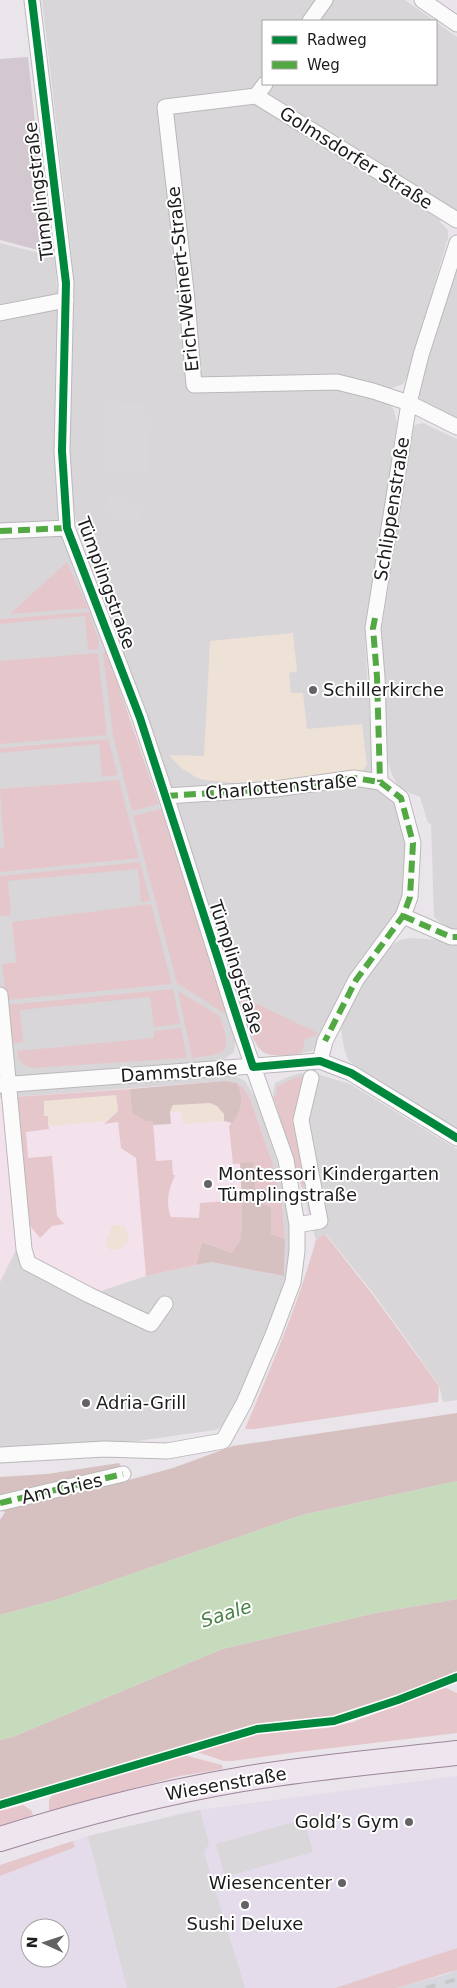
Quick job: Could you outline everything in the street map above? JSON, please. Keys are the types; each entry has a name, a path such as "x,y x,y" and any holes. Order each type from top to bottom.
{"main road":[{"name":"Wiesenstraße","path":"0,1839 89,1812 200,1787 315,1769 457,1753"}],"street":[{"name":"Tümplingstraße","path":"0,1456 104,1449 168,1451 223,1441 244,1403 273,1335 293,1282 297,1251 297,1225 286,1160 253,1067 140,718 67,528 62,452 66,300 32,0"},
{"path":"311,20 325,0"},
{"path":"422,0 457,24"},
{"name":"Golmsdorfer Straße","path":"260,90 457,220"},
{"name":"Erich-Weinert-Straße","path":"260,90 165,107 187,300 194,385 338,382 409,403"},
{"name":"Schlippenstraße","path":"380,782 378,678 374,628 409,403 421,355 457,243"},
{"path":"0,313 66,300"},
{"path":"409,403 457,427"},
{"path":"0,532 67,528"},
{"name":"Charlottenstraße","path":"166,796 275,789 354,778 380,782 401,798 413,843 410,898 403,916 356,980 325,1041 320,1061"},
{"path":"403,916 454,937"},
{"path":"0,995 4,1084 24,1249 28,1264 151,1324 165,1304"},
{"name":"Dammstraße","path":"4,1084 320,1061 351,1073 457,1138"},
{"path":"297,1225 320,1221 301,1120 311,1078"},
{"name":"Am Gries","path":"0,1503 123,1474"}],"shaded area":[{"path":"42,0 405,0 434,20 262,20 262,85 437,85 437,23 457,37 457,214 444,210 440,222 448,230 448,238 408,375 403,384 389,389 386,402 393,408 397,422 383,520 378,581 366,627 365,641 372,756 398,800 412,848 405,900 312,1051 293,1055 272,1055 264,1052 253,1037 163,766 75,517 68,405 74,292 71,250"},
{"path":"28,57 49,253 0,240 0,59"},
{"path":"0,243 55,257 59,324 54,457 59,518 159,804 236,1038 234,1052 222,1061 224,1076 236,1076 245,1081 257,1101 282,1177 291,1223 291,1262 281,1296 226,1425 215,1430 137,1441 0,1450"},
{"path":"457,264 457,424 421,404 418,391"},
{"path":"145,403 149,471 106,474 102,406"},
{"path":"423,423 457,439 457,932 452,932 434,917 431,824 428,823 420,797 400,789 392,775 387,759 381,632 413,431 415,425"},
{"path":"110,493 144,507 138,523 104,509"},
{"path":"67,562 88,608 10,614"},
{"path":"89,612 99,641 98,649 88,650 85,616 0,624 0,619"},
{"path":"293,633 297,671 289,673 291,693 303,693 307,729 362,724 367,765 360,774 241,784 199,779 181,768 169,755 204,756 210,641"},
{"path":"106,649 159,804 132,811 113,735 103,655"},
{"path":"98,653 107,735 0,744 0,661"},
{"path":"108,739 118,775 102,777 99,744 0,753 0,748"},
{"path":"119,780 139,858 0,872 0,849 4,848 0,789"},
{"path":"161,809 227,1012 222,1012 177,983 133,816"},
{"path":"140,862 150,901 141,902 138,869 8,881 11,915 0,916 0,876"},
{"path":"151,904 172,984 6,1000 2,964 16,962 12,922"},
{"path":"12,922 16,962 2,964 0,923"},
{"path":"412,938 457,941 457,1132 361,1071 348,1060 344,1048 341,1029 345,1010 358,987 388,948 400,940"},
{"path":"173,989 180,1024 154,1027 150,997 20,1010 23,1042 10,1044 6,1005"},
{"path":"178,991 220,1016 226,1037 225,1049 214,1055 192,1058"},
{"path":"238,995 318,1033 305,1039 302,1053 288,1055 267,1054 255,1042"},
{"path":"181,1028 187,1058 32,1068 22,1062 18,1057 17,1051 154,1038 154,1031"},
{"path":"301,1073 317,1074 350,1084 457,1149 457,1400 443,1402 439,1385 374,1294 326,1234 316,1240 273,1093 275,1083"},
{"path":"307,1077 304,1186 302,1188 273,1096 277,1095 277,1087 294,1078"},
{"path":"225,1081 237,1083 244,1088 251,1101 273,1165 282,1202 285,1239 284,1276 210,1262 146,1276 89,1295 28,1263 15,1097"},
{"path":"225,1081 237,1083 242,1099 238,1114 232,1123 224,1121 224,1114 173,1105 170,1112 171,1124 153,1125 153,1121 146,1121 132,1113 130,1089"},
{"path":"237,1083 244,1088 251,1101 273,1165 282,1202 285,1239 271,1234 271,1207 257,1201 253,1163 233,1164 229,1126 237,1116 242,1101"},
{"path":"130,1089 132,1113 153,1121 156,1161 172,1160 173,1175 175,1175 168,1196 171,1217 199,1218 200,1203 242,1200 241,1238 232,1253 202,1242 196,1265 146,1276 136,1158 121,1148 118,1122 104,1124 118,1111 116,1096 45,1116 48,1116 49,1129 26,1132 28,1158 52,1156 57,1216 64,1224 52,1226 40,1238 27,1222 15,1097"},
{"path":"116,1095 118,1111 106,1121 48,1126 48,1116 44,1116 44,1101"},
{"path":"0,1098 3,1098 18,1246 0,1282"},
{"path":"210,1103 217,1106 224,1114 224,1121 183,1124 182,1111 170,1112 173,1105"},
{"path":"253,1162 257,1201 271,1207 271,1234 285,1239 284,1276 211,1262 196,1265 202,1242 232,1253 241,1238 242,1200 240,1163"},
{"path":"112,1226 125,1227 128,1242 120,1249 111,1250 108,1248 106,1241"},
{"path":"325,1234 373,1295 439,1386 438,1402 245,1429 292,1312 316,1240"},
{"path":"457,1413 457,1481 302,1515 59,1599 0,1615 0,1520 5,1512 0,1510 0,1477 47,1474 119,1463 129,1480 173,1468 233,1446"},
{"path":"457,1599 457,1671 401,1695 330,1718 255,1725 0,1801 0,1740 15,1736 222,1649 375,1613"},
{"path":"446,1688 457,1693 457,1733 232,1761 224,1761 197,1752 198,1750 261,1733 328,1728 353,1722"},
{"path":"184,1755 222,1765 223,1769 180,1776 49,1811 49,1800 52,1795"},
{"path":"457,1776 457,1948 335,1988 0,1988 0,1865 88,1836 191,1811"},
{"path":"23,1805 31,1810 33,1815 0,1826 0,1811"},
{"path":"200,1810 209,1843 204,1853 245,1988 127,1988 88,1836"},
{"path":"304,1819 313,1852 225,1877 216,1844"},
{"path":"73,1841 75,1847 0,1876 0,1865"},
{"path":"457,1948 457,1970 397,1988 335,1988"},
{"path":"457,1970 457,1988 397,1988 447,1974"}],"water":[{"name":"Saale","path":"457,1481 457,1599 375,1613 222,1649 15,1736 0,1740 0,1615 59,1599 302,1515"}],"railway":[{"path":"426,1988 457,1979"}],"marked path":[{"path":"0,531 67,528"},
{"path":"375,618 373,628 377,677 380,782"},
{"path":"166,796 275,789 354,778 380,782 401,798 413,843 410,897 403,916 356,980 325,1041"},
{"path":"403,916 451,937 457,937"},
{"path":"0,1503 123,1474"}],"cycle path":[{"path":"32,0 66,283 62,451 67,528 140,718 253,1067 320,1061 351,1073 457,1138"},
{"path":"0,1805 257,1729 334,1721 398,1700 457,1677"}],"place":[{"name":"Schillerkirche","path":"313,690"},
{"name":"Montessori Kindergarten Tümplingstraße","path":"208,1184"},
{"name":"Adria-Grill","path":"86,1403"},
{"name":"Gold’s Gym","path":"409,1822"},
{"name":"Wiesencenter","path":"342,1883"},
{"name":"Sushi Deluxe","path":"245,1905"}]}
